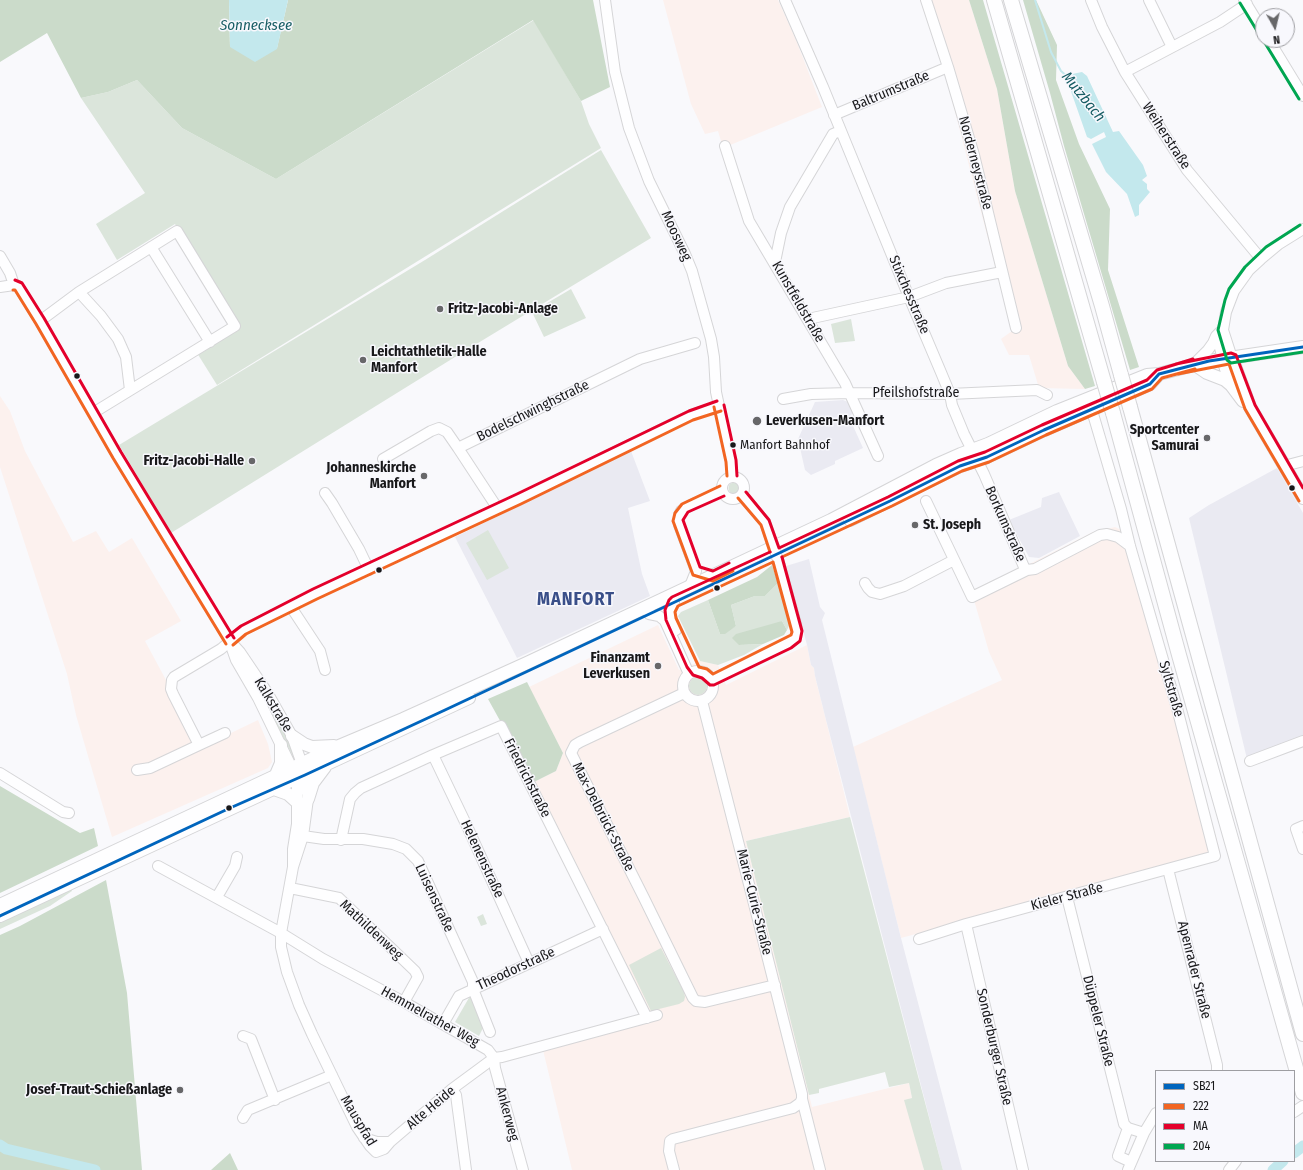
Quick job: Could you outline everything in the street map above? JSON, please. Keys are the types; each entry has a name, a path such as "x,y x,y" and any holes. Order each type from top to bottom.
{"highway":[{"path":"994,0 1113,413 1179,655 1302,1093"},
{"path":"1011,0 1100,299 1303,1034"}],"main road":[{"path":"299,772 327,765 890,501 974,455 988,444 1032,422 1150,384 1159,374 1194,364 1303,346"},
{"path":"1228,358 1231,384"},
{"path":"1228,358 1250,407 1303,498"},
{"path":"1194,364 1207,373 1226,380 1231,384 1239,397 1250,407"},
{"path":"0,905 299,772 339,746 518,667 713,576 831,520 936,465 974,455"},
{"path":"292,736 304,744 312,747 339,746"},
{"path":"0,916 274,783 280,762 280,745"},
{"path":"274,783 288,794 303,801 315,780 327,765"}],"street":[{"name":"Moosweg","path":"605,0 616,72 626,117 647,177 676,233 692,271 711,339 718,406 731,461 732,476"},
{"name":"Stixchesstraße","path":"785,0 823,87 908,297 950,394 952,405 974,455"},
{"name":"Norderneystraße","path":"926,0 974,155 1016,328"},
{"name":"Weiherstraße","path":"1091,0 1102,27 1125,72 1187,170 1261,259"},
{"path":"1149,0 1172,47"},
{"path":"1125,72 1220,22 1246,2 1255,17"},
{"path":"1274,48 1303,96"},
{"name":"Baltrumstraße","path":"834,115 948,67"},
{"path":"775,262 781,233 790,207 833,134 840,131"},
{"name":"Kunstfeldstraße","path":"725,146 749,221 775,262 850,393 878,456"},
{"path":"1228,358 1220,348 1220,335 1223,330 1226,312 1234,291 1249,270 1261,259 1279,244 1303,229"},
{"path":"40,321 79,292 177,231 235,326 93,413"},
{"path":"151,247 210,342"},
{"name":"Kalkstraße","path":"0,256 10,273 14,285 18,286 40,321 117,455 230,641 240,652 263,687 292,736 299,772"},
{"path":"808,319 908,297 946,283 1002,272"},
{"path":"0,287 14,285"},
{"path":"79,292 101,316 118,339 126,357 130,390"},
{"path":"1194,364 1208,350 1216,336 1223,330"},
{"name":"Bodelschwinghstraße","path":"458,448 640,359 695,345"},
{"name":"Pfeilshofstraße","path":"783,399 811,394 950,394 1037,390 1048,395"},
{"name":"Syltstraße","path":"1087,405 1101,441 1177,708 1215,856"},
{"path":"199,745 173,694 171,685 172,680 174,677 221,649 243,630 498,509 691,415 718,406"},
{"path":"383,459 431,431 439,428 447,432 498,509"},
{"name":"Borkumstraße","path":"974,455 1018,556 1027,570 1040,567 1100,535 1113,535"},
{"path":"1284,466 1303,461"},
{"path":"732,476 743,482 745,486 742,495 735,499 727,498 722,491 724,482 727,478 732,476"},
{"path":"690,586 696,571 679,525 679,515 681,511 690,505 722,491"},
{"path":"325,493 359,549 369,570"},
{"path":"712,680 789,643 796,638 797,632 780,566 765,522 742,495"},
{"path":"926,502 972,597 1027,570"},
{"path":"1113,535 1120,530 1124,522"},
{"path":"1113,535 1124,540 1130,546"},
{"path":"865,583 872,592 880,594 904,586 954,560"},
{"path":"696,571 713,576"},
{"path":"674,602 670,611 671,619 692,673"},
{"path":"291,607 320,651 325,670"},
{"path":"649,614 659,616 665,621 692,673"},
{"name":"Kalkstraße","path":"230,641 236,660 258,698 280,745 299,772"},
{"path":"692,673 706,673 712,680 712,693 702,701 693,701 684,693 683,685 686,677 692,673"},
{"name":"Max-Delbrück-Straße","path":"684,693 580,742 575,745 571,754 693,998 696,1001 705,1002 775,985"},
{"name":"Marie-Curie-Straße","path":"702,701 802,1094 801,1101 820,1170"},
{"name":"Friedrichstraße","path":"341,840 350,799 361,788 501,726 647,1018"},
{"path":"137,770 150,768 225,733"},
{"path":"1250,761 1303,741"},
{"name":"Helenenstraße","path":"433,755 529,963"},
{"name":"Mauspfad","path":"299,772 303,801 299,835 293,849 293,868 281,933 281,947 290,978 312,1034 357,1127 364,1138"},
{"path":"0,773 63,812 69,813"},
{"path":"1300,828 1303,849"},
{"name":"Luisenstraße","path":"299,835 324,839 363,839 403,847 418,861 472,982 473,989 490,1032"},
{"name":"Kieler Straße","path":"919,939 966,924 1215,856"},
{"path":"217,897 235,866 237,857"},
{"name":"Hemmelrather Weg","path":"158,866 217,897 281,933 323,959 443,1024 488,1050 494,1058 502,1058 657,1015"},
{"name":"Apenrader Straße","path":"1168,869 1217,1065 1216,1070"},
{"name":"Mathildenweg","path":"290,888 339,898 415,971 418,977 404,1002"},
{"name":"Düppeler Straße","path":"1067,897 1124,1124 1128,1128"},
{"name":"Sonderburger Straße","path":"966,924 1023,1170"},
{"name":"Theodorstraße","path":"443,1024 459,996 603,929"},
{"path":"243,1036 251,1040 275,1100"},
{"name":"Alte Heide","path":"364,1138 377,1142 390,1142 452,1089 494,1058"},
{"name":"Ankerweg","path":"494,1058 495,1068 523,1170"},
{"path":"243,1118 248,1110 332,1075"},
{"path":"452,1089 456,1095 466,1170"},
{"path":"674,1170 669,1151 670,1141 673,1139 793,1108 801,1101"},
{"path":"1144,1133 1128,1128 1118,1156 1130,1166 1144,1133 1155,1115"},
{"path":"1229,1170 1235,1162"}],"shaded area":[{"path":"663,0 778,0 796,40 822,107 723,148 718,131 705,134 691,104"},
{"path":"920,0 969,0 997,89 1015,191 1068,366 1085,389 1039,388 1029,355 1009,355 1001,339 1012,331 946,77"},
{"path":"534,20 581,101 589,124 601,148 217,385 197,353 238,327 175,224 117,260 96,224 145,193 81,98 108,92 137,80 182,128 276,179"},
{"name":"Fritz-Jacobi-Anlage","path":"601,150 651,238 455,357 171,533 119,445 425,260"},
{"path":"571,289 586,318 544,337 532,312"},
{"path":"851,319 855,341 835,343 831,324"},
{"path":"0,396 10,411 25,451 73,542 96,531 109,552 132,538 181,621 145,641 202,747 258,720 268,744 272,762 268,768 112,837 76,715 67,674 0,467"},
{"path":"843,400 848,402 853,413 849,417 863,448 835,461 835,464 811,475 805,470 798,439 815,402"},
{"path":"631,451 650,501 628,508 642,574 650,596 517,658 455,537"},
{"path":"1277,468 1303,513 1303,737 1247,759 1189,518 1209,505"},
{"path":"732,483 736,483 738,484 738,492 732,493 729,490 729,486"},
{"path":"1059,492 1080,536 1039,558 1029,557 1009,520 1041,507 1042,498"},
{"path":"1115,527 1133,536 1220,851 901,938 853,747 1002,680 989,652 972,593 1093,532"},
{"path":"488,530 509,568 487,580 466,543"},
{"path":"809,559 820,607 825,613 822,620 901,938 962,1170 943,1170 825,716 814,668 811,665 786,566"},
{"path":"778,583 790,624 787,630 782,621 739,645 763,644 744,655 718,665 700,661 678,616 681,612 708,600 720,634 736,626 731,605 755,596 765,596"},
{"path":"658,625 679,670 700,661 718,665 726,685 807,645 811,665 814,668 850,817 746,841 812,1107 909,1083 912,1098 905,1100 924,1170 572,1170 543,1050 652,1019 534,782 556,771 563,753 529,687"},
{"path":"239,657 267,697 297,755 293,757 262,694"},
{"path":"694,677 702,677 707,682 705,693 702,695 694,695 689,690 689,682"},
{"path":"850,817 943,1170 924,1170 904,1100 912,1098 909,1083 889,1087 885,1072 819,1089 819,1093 809,1095 746,841"},
{"path":"71,887 72,891 50,906 0,929 0,920"},
{"path":"483,914 487,924 481,926 477,917"},
{"path":"661,948 684,992 685,997 684,1001 679,1004 651,1011 629,965"},
{"path":"470,996 483,1028 479,1036 455,1022"}],"green space":[{"path":"0,0 229,0 230,47 277,48 288,0 593,0 610,87 581,101 533,20 276,179 182,128 137,80 108,92 81,98 47,33 0,62"},
{"path":"969,0 983,0 1095,386 1085,389 1068,366 1015,191 997,89"},
{"path":"1023,0 1036,0 1057,45 1056,80 1079,144 1110,209 1108,270 1139,367 1130,370 1064,146"},
{"path":"772,565 778,583 765,596 755,596 731,605 736,626 725,634 720,634 708,600 757,577"},
{"path":"782,621 787,630 784,635 763,644 739,645 732,638 736,634"},
{"path":"527,682 563,753 556,771 534,782 488,699"},
{"path":"0,786 80,833 94,828 98,846 0,893"},
{"path":"106,880 127,993 142,1170 0,1170 0,935 20,926"},
{"path":"230,1153 238,1170 211,1170"}],"water":[{"name":"Sonnecksee","path":"229,0 288,0 277,49 255,62 230,47"},
{"path":"1082,72 1087,76 1113,132 1119,131 1143,165 1147,176 1142,180 1147,184 1147,189 1150,192 1139,205 1139,215 1135,217 1127,194 1106,172 1092,144 1106,137 1104,132 1091,139 1087,137 1067,80 1068,76"}],"waterway":[{"name":"Mutzbach","path":"1035,0 1051,52 1061,71 1069,78"},
{"path":"0,1145 6,1149 95,1170"},
{"path":"1295,1152 1303,1146"},
{"path":"1273,1170 1282,1162"}],"transit line":[{"name":"204","path":"1240,3 1255,27"},
{"name":"204","path":"1268,48 1299,99"},
{"name":"204","path":"1300,225 1266,247 1245,267 1229,289 1218,330 1227,360 1231,363 1303,352"},
{"name":"MA","path":"15,280 22,283 44,318 121,452 234,638"},
{"name":"222","path":"13,290 15,290 36,324 113,458 226,644"},
{"name":"SB21","path":"0,916 230,808 445,710 890,501 960,466 987,457 1044,430 1150,384 1159,374 1209,361 1303,347"},
{"name":"MA","path":"1176,364 1231,353 1236,355 1255,405 1303,488"},
{"name":"MA","path":"746,492 769,520 779,548 888,497 958,461 985,452 1042,425 1147,380 1157,370 1193,359"},
{"name":"222","path":"1178,374 1229,364 1245,409 1299,501"},
{"name":"222","path":"782,557 892,506 962,471 989,462 1046,435 1152,389 1162,378 1195,369"},
{"name":"MA","path":"227,637 241,626 313,589 517,494 689,411 717,401"},
{"name":"MA","path":"724,405 736,460 737,476"},
{"name":"222","path":"714,407 726,462 727,476"},
{"name":"222","path":"233,645 246,634 317,599 521,504 693,420 721,411"},
{"name":"222","path":"720,486 682,504 675,513 673,521 693,575 713,581 733,571"},
{"name":"MA","path":"724,496 688,512 683,520 700,567 713,571 729,563"},
{"name":"222","path":"738,498 761,525 770,552"},
{"name":"MA","path":"770,552 672,597 669,600 665,610 666,620 687,667 693,675 702,678 710,685 714,685 791,648 800,641 802,631 782,557"},
{"name":"222","path":"773,562 792,632 791,635 713,674 707,669 699,667 676,618 675,612 678,606 773,562"}],"place":[{"name":"Fritz-Jacobi-Anlage","path":"440,309"},
{"name":"Leichtathletik-Halle Manfort","path":"363,360"},
{"name":"Leverkusen-Manfort","path":"757,421"},
{"name":"Sportcenter Samurai","path":"1207,438"},
{"name":"Manfort Bahnhof","path":"733,445"},
{"name":"Fritz-Jacobi-Halle","path":"252,461"},
{"name":"Johanneskirche Manfort","path":"424,476"},
{"name":"St. Joseph","path":"915,525"},
{"name":"Finanzamt Leverkusen","path":"658,666"},
{"name":"Josef-Traut-Schießanlage","path":"180,1090"}],"district":[{"name":"MANFORT","path":"576,600"}]}
